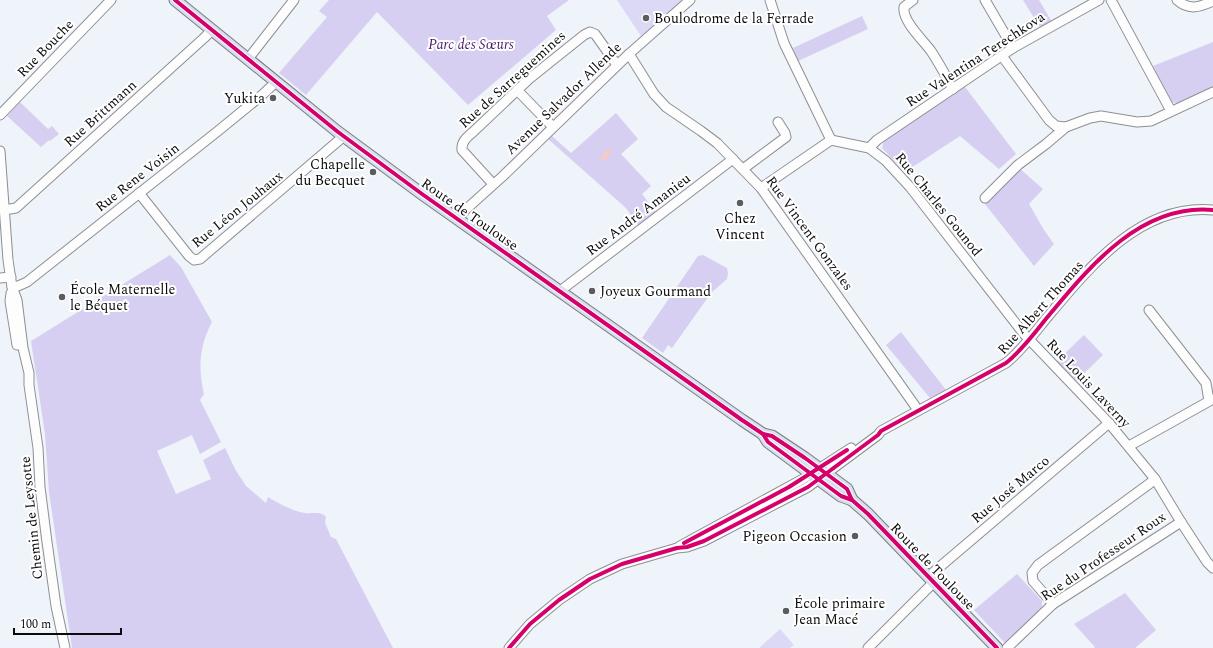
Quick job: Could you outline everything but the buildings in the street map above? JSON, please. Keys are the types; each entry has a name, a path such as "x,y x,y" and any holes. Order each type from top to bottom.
{"main road":[{"name":"Route de Toulouse","path":"180,2 212,30 344,136 458,219 763,434 772,436 819,474 847,489 852,500 871,517 997,648"}],"street":[{"name":"Rue Bouche","path":"0,115 111,0"},
{"path":"248,59 294,0"},
{"name":"Avenue Salvador Allende","path":"458,219 463,212 617,65 690,0"},
{"path":"761,188 831,140 784,43 770,0"},
{"path":"914,0 904,7 906,16 915,32 930,51 953,89"},
{"path":"985,0 1013,48"},
{"name":"Rue Valentina Terechkova","path":"869,148 877,140 1013,48 1099,0"},
{"path":"1111,0 1171,111"},
{"path":"1177,0 1186,6 1193,8 1213,2"},
{"name":"Rue Brittmann","path":"4,210 16,208 212,30"},
{"name":"Rue de Sarreguemines","path":"493,184 464,153 462,144 517,90 584,35 590,32 595,34 617,65"},
{"name":"Rue Vincent Gonzales","path":"629,54 654,94 666,106 710,137 761,188 918,410"},
{"path":"1002,56 1049,120 1056,126 1066,127"},
{"name":"Rue Rene Voisin","path":"12,287 25,283 139,194 256,100 276,82"},
{"path":"517,90 553,127"},
{"path":"985,198 1018,165 1066,127 1099,116 1137,122 1151,120 1213,92"},
{"path":"743,169 786,136 778,122"},
{"name":"Rue Léon Jouhaux","path":"139,194 189,256 194,260 200,259 344,136"},
{"name":"Rue Charles Gounod","path":"831,140 869,148 886,161 915,192 1028,339"},
{"name":"Chemin de Leysotte","path":"0,151 4,210 12,287 10,301 17,350 29,385 38,448 40,487 54,593 65,648"},
{"name":"Rue André Amanieu","path":"560,291 733,159"},
{"name":"Rue Albert Thomas","path":"509,648 530,624 559,600 590,579 622,564 677,548 685,542 789,487 819,474 878,435 881,431 1006,363 1012,358 1081,277 1125,237 1146,224 1177,212 1193,209 1213,210"},
{"path":"0,278 11,277"},
{"path":"1149,310 1206,383 1211,400"},
{"name":"Rue Louis Laverny","path":"1028,339 1109,423 1129,446 1211,400"},
{"name":"Rue José Marco","path":"868,648 931,579 1109,423"},
{"path":"1129,446 1155,479 1207,562 1213,568"},
{"path":"1053,604 1033,582 1032,573 1038,565 1155,479"},
{"name":"Rue du Professeur Roux","path":"1007,648 1053,604 1181,522"}],"green space":[{"name":"Parc des Sœurs","path":"329,0 569,0 547,16 556,30 468,105 377,12 306,95 279,73 327,17 319,11"},
{"path":"1023,0 1039,0 1052,22 1041,29"},
{"path":"862,16 868,29 798,61 793,48"},
{"path":"1213,42 1213,87 1177,103 1171,102 1153,66"},
{"path":"965,87 1016,154 999,169 960,136 905,172 882,148 884,140"},
{"path":"20,102 48,129 52,126 59,134 41,147 7,116"},
{"path":"616,113 638,139 621,154 651,186 642,194 656,212 638,225 626,208 548,139 552,136 571,153"},
{"path":"1019,168 1043,189 1029,204 1054,244 1034,266 984,203"},
{"path":"170,255 181,267 212,322 204,340 202,349 200,367 204,394 200,400 221,442 200,454 192,435 157,451 176,494 211,479 203,460 225,448 235,469 246,486 266,503 268,497 295,511 319,513 324,515 326,517 325,523 331,537 336,539 393,648 72,648 49,492 45,434 31,341"},
{"path":"703,255 727,268 727,279 711,293 672,348 668,345 663,353 642,338 698,256"},
{"path":"901,332 946,390 930,398 886,345"},
{"path":"1084,335 1103,355 1076,381 1057,361"},
{"path":"1017,574 1042,601 1042,608 1005,643 974,610"},
{"path":"1125,593 1156,630 1135,648 1094,648 1095,647 1074,624"}],"shaded area":[{"name":"Boulodrome de la Ferrade","path":"617,0 683,0 641,36"},
{"path":"608,149 612,152 604,161 600,158"},
{"path":"780,629 794,645 790,648 759,648"}],"cycle path":[{"path":"175,0 338,132 422,194 742,420 763,434 772,436 805,458 847,489 852,500"},
{"path":"509,648 530,624 559,600 590,579 622,564 704,541 808,487 878,435 881,431 1006,363 1022,348 1097,261 1138,229 1161,217 1186,211 1213,210"},
{"path":"763,434 768,442 841,496 852,500 868,514 997,648"},
{"path":"684,543 789,487 847,450"}],"place":[{"name":"Boulodrome de la Ferrade","path":"646,18"},
{"name":"Yukita","path":"273,98"},
{"name":"Chapelle du Becquet","path":"373,172"},
{"name":"Chez Vincent","path":"740,203"},
{"name":"Joyeux Gourmand","path":"592,291"},
{"name":"École Maternelle le Béquet","path":"62,297"},
{"name":"Pigeon Occasion","path":"855,536"},
{"name":"École primaire Jean Macé","path":"786,611"}]}
